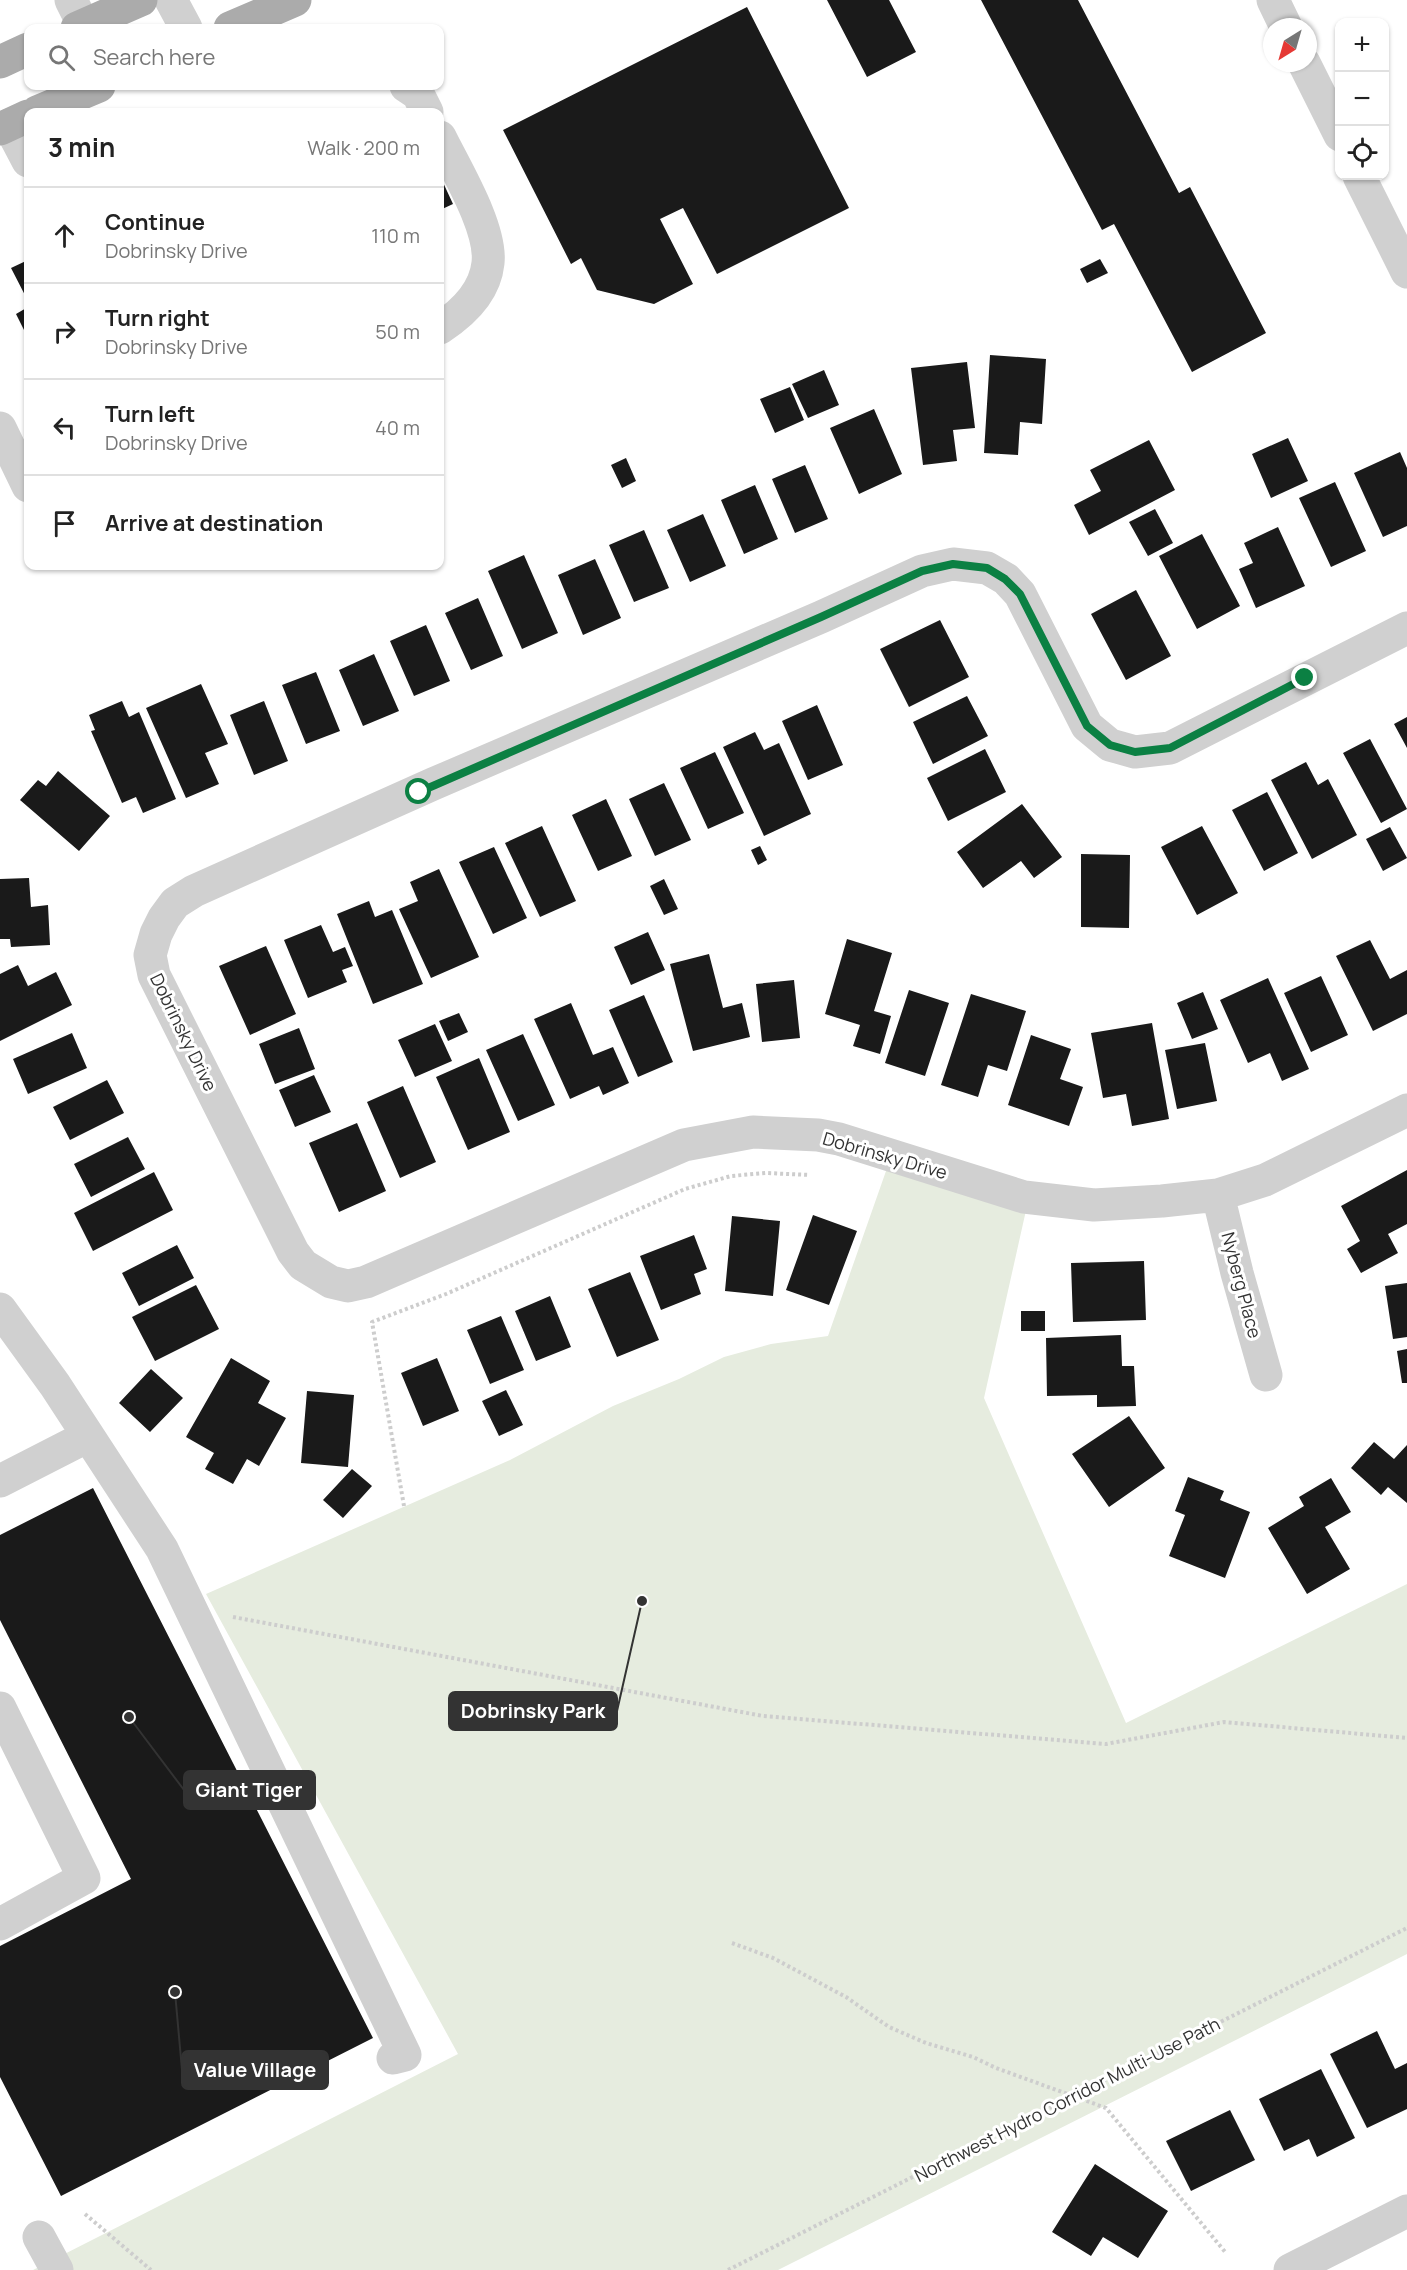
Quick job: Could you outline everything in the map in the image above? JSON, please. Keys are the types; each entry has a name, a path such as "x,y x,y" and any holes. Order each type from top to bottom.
{"main road":[{"path":"79,21 141,0"},
{"path":"239,24 295,0"},
{"path":"0,62 24,52"},
{"path":"49,108 90,90"}],"street":[{"path":"171,0 184,24"},
{"path":"1273,0 1282,18"},
{"path":"1308,72 1336,126"},
{"path":"412,90 418,94 425,108"},
{"path":"19,121 24,143"},
{"path":"444,145 478,217 484,234 488,263 479,291 462,314 444,325"},
{"path":"1361,180 1407,272"},
{"path":"0,428 24,478"},
{"name":"Dobrinsky Drive","path":"1407,628 1170,748 1135,752 1110,745 1087,726 1020,594 1005,579 987,568 953,564 922,571 194,891 175,903 164,918 156,934 150,955 154,975 293,1252 303,1265 331,1282 348,1286 366,1282 684,1145 753,1132 818,1135 839,1139 1024,1197 1094,1205 1218,1195 1265,1180 1407,1110"},
{"name":"Nyberg Place","path":"1218,1195 1237,1274 1266,1375"},
{"path":"0,1309 88,1436 162,1549 405,2055 393,2058"},
{"path":"0,1481 88,1436"},
{"path":"0,1708 84,1878 0,1924"},
{"path":"1290,2270 1407,2211"},
{"path":"39,2237 57,2270"}],"path":[{"path":"404,1506 372,1322 446,1294 685,1189 731,1176 766,1173 810,1175"},
{"path":"191,1609 762,1716 1106,1744 1224,1722 1407,1738"},
{"name":"Northwest Hydro Corridor Multi-Use Path","path":"728,2270 1407,1928"},
{"path":"732,1943 773,1958 846,1997 889,2026 926,2043 973,2057 996,2068 1106,2108 1226,2253"},
{"path":"85,2214 151,2270"}],"shaded area":[{"path":"892,1154 1029,1197 984,1398 1126,1723 1407,1584 1407,1954 778,2270 33,2270 458,2054 206,1594 510,1460 613,1406 679,1379 724,1357 771,1344 828,1336"}],"building":[{"path":"827,0 889,0 916,52 867,77"},
{"path":"981,0 1078,0 1179,193 1190,187 1266,333 1192,372 1114,224 1102,230"},
{"path":"747,7 849,208 717,274 683,208 660,219 693,284 654,304 597,290 581,258 571,264 503,130"},
{"path":"444,185 453,204 444,208"},
{"path":"1100,259 1108,273 1087,283 1080,269"},
{"path":"24,262 24,293 11,268"},
{"path":"24,309 24,330 16,314"},
{"path":"990,355 1046,359 1042,424 1020,422 1018,455 984,453"},
{"path":"967,362 975,428 953,430 957,461 923,465 911,368"},
{"path":"824,370 839,405 808,418 792,384"},
{"path":"790,387 804,420 775,433 760,399"},
{"path":"874,409 902,474 859,494 830,428"},
{"path":"1288,438 1308,481 1271,498 1252,454"},
{"path":"1149,440 1175,490 1089,535 1074,505 1101,491 1090,470"},
{"path":"1400,452 1407,468 1407,526 1383,537 1354,473"},
{"path":"626,458 636,481 622,488 611,465"},
{"path":"805,465 828,519 795,533 772,479"},
{"path":"1335,482 1366,551 1331,567 1299,498"},
{"path":"755,485 778,539 744,554 721,500"},
{"path":"1155,509 1173,543 1148,556 1129,522"},
{"path":"703,514 726,566 690,582 667,530"},
{"path":"1278,527 1305,586 1256,608 1239,569 1253,563 1244,543"},
{"path":"644,530 669,588 634,602 609,545"},
{"path":"1202,534 1240,606 1197,629 1159,556"},
{"path":"524,555 558,633 522,649 488,571"},
{"path":"595,559 621,618 583,635 558,575"},
{"path":"1136,590 1171,656 1126,680 1091,614"},
{"path":"478,598 503,656 471,670 445,613"},
{"path":"940,620 969,677 909,707 880,649"},
{"path":"426,625 450,681 414,696 390,641"},
{"path":"374,654 399,711 363,726 339,670"},
{"path":"316,672 340,731 306,744 282,685"},
{"path":"201,684 228,744 205,753 219,784 186,798 146,708"},
{"path":"967,696 988,736 933,764 913,722"},
{"path":"122,701 129,717 139,712 176,799 143,813 136,797 122,803 91,731 95,730 89,715"},
{"path":"264,701 288,761 254,775 230,715"},
{"path":"817,705 843,765 808,780 782,721"},
{"path":"1407,717 1407,748 1394,724"},
{"path":"755,732 764,750 779,743 811,814 764,836 723,747"},
{"path":"1370,739 1407,809 1381,823 1343,753"},
{"path":"985,749 1006,792 948,821 927,778"},
{"path":"715,752 744,813 708,829 680,768"},
{"path":"1306,762 1318,785 1328,779 1357,835 1312,859 1271,780"},
{"path":"58,771 110,816 79,851 20,800 38,780 46,786"},
{"path":"664,783 691,840 655,856 629,799"},
{"path":"1267,792 1298,853 1264,871 1232,810"},
{"path":"606,799 632,856 598,871 572,815"},
{"path":"1022,804 1062,857 1034,878 1021,861 983,888 957,852"},
{"path":"542,826 576,901 540,917 505,843"},
{"path":"1202,826 1238,893 1197,915 1161,847"},
{"path":"1390,827 1407,858 1383,871 1366,839"},
{"path":"760,846 767,860 758,865 751,850"},
{"path":"494,847 527,918 493,934 459,862"},
{"path":"1081,854 1130,855 1129,928 1081,927"},
{"path":"439,869 479,957 431,978 399,909 418,901 410,882"},
{"path":"29,878 31,907 48,905 50,945 11,947 10,939 0,939 0,879"},
{"path":"664,879 678,909 664,915 650,886"},
{"path":"369,901 375,917 392,910 423,984 373,1004 337,914"},
{"path":"321,925 333,952 345,947 353,966 342,970 347,982 308,998 284,940"},
{"path":"648,932 665,970 631,985 614,947"},
{"path":"847,939 892,953 874,1011 891,1016 880,1054 853,1046 860,1025 825,1014"},
{"path":"1370,940 1390,979 1407,970 1407,1014 1373,1031 1336,956"},
{"path":"266,946 296,1014 250,1035 219,966"},
{"path":"709,954 723,1008 742,1003 750,1037 693,1051 670,964"},
{"path":"18,965 28,986 56,972 72,1005 0,1041 0,974"},
{"path":"1321,976 1348,1035 1311,1052 1284,993"},
{"path":"1268,978 1309,1069 1282,1081 1270,1053 1248,1063 1220,1000"},
{"path":"794,980 800,1038 762,1042 756,984"},
{"path":"909,990 949,1003 925,1076 885,1063"},
{"path":"1203,992 1218,1029 1192,1039 1177,1003"},
{"path":"971,994 1026,1011 1007,1071 988,1065 978,1097 941,1085"},
{"path":"644,995 673,1062 638,1077 609,1010"},
{"path":"571,1003 593,1055 613,1047 629,1083 603,1095 599,1086 570,1099 534,1019"},
{"path":"459,1013 468,1032 448,1041 439,1021"},
{"path":"1152,1023 1169,1119 1132,1126 1126,1094 1103,1098 1091,1033"},
{"path":"435,1024 452,1061 415,1077 398,1040"},
{"path":"299,1028 315,1069 275,1084 259,1044"},
{"path":"72,1033 87,1068 28,1094 13,1059"},
{"path":"523,1034 555,1105 518,1121 486,1050"},
{"path":"1031,1035 1071,1049 1060,1079 1083,1087 1069,1126 1008,1105"},
{"path":"1205,1043 1217,1101 1177,1109 1165,1050"},
{"path":"479,1058 510,1132 468,1150 436,1077"},
{"path":"314,1075 331,1112 295,1127 279,1090"},
{"path":"107,1080 124,1113 70,1140 53,1107"},
{"path":"403,1086 436,1162 400,1178 367,1102"},
{"path":"357,1123 386,1191 339,1212 309,1143"},
{"path":"128,1137 145,1169 91,1197 74,1164"},
{"path":"1407,1170 1407,1224 1388,1234 1398,1253 1361,1273 1347,1249 1360,1241 1341,1206"},
{"path":"154,1172 173,1210 93,1251 74,1213"},
{"path":"813,1215 857,1231 829,1305 786,1290"},
{"path":"732,1216 780,1221 773,1296 725,1291"},
{"path":"694,1235 707,1269 694,1274 701,1294 661,1310 640,1256"},
{"path":"177,1245 194,1278 139,1306 122,1273"},
{"path":"1144,1261 1146,1320 1073,1322 1071,1263"},
{"path":"630,1272 659,1340 617,1357 588,1289"},
{"path":"1407,1283 1407,1337 1393,1339 1385,1286"},
{"path":"196,1285 219,1329 155,1361 132,1317"},
{"path":"550,1296 571,1347 536,1361 515,1311"},
{"path":"1021,1311 1045,1311 1045,1331 1021,1331"},
{"path":"501,1316 524,1370 490,1384 467,1330"},
{"path":"1121,1335 1122,1366 1134,1366 1136,1406 1097,1407 1097,1395 1047,1396 1046,1338"},
{"path":"1407,1349 1407,1383 1402,1383 1397,1351"},
{"path":"231,1358 270,1381 258,1403 286,1418 259,1466 247,1459 233,1484 205,1469 214,1453 186,1437"},
{"path":"437,1358 459,1411 423,1426 401,1373"},
{"path":"151,1369 183,1398 150,1432 119,1403"},
{"path":"506,1390 523,1425 499,1436 482,1401"},
{"path":"307,1391 354,1395 348,1467 301,1463"},
{"path":"1129,1416 1165,1468 1109,1507 1072,1454"},
{"path":"1374,1442 1394,1459 1407,1445 1407,1503 1388,1487 1381,1495 1351,1468"},
{"path":"352,1469 372,1486 343,1518 323,1500"},
{"path":"1188,1477 1224,1491 1220,1500 1250,1512 1225,1578 1169,1556 1185,1515 1175,1511"},
{"path":"1331,1478 1351,1512 1325,1527 1350,1569 1307,1594 1268,1528 1304,1506 1299,1497"},
{"path":"93,1488 373,2038 61,2196 0,2077 0,1946 131,1879 0,1620 0,1535"},
{"path":"1377,2031 1395,2069 1407,2063 1407,2109 1367,2128 1330,2054"},
{"path":"1321,2069 1355,2138 1317,2157 1309,2139 1284,2151 1259,2099"},
{"path":"1230,2110 1255,2160 1191,2191 1166,2141"},
{"path":"1095,2164 1168,2211 1138,2258 1103,2237 1091,2256 1052,2232"}],"place":[{"name":"Dobrinsky Park","path":"642,1601"},
{"name":"Giant Tiger","path":"129,1717"},
{"name":"Value Village","path":"175,1992"}],"route":[{"path":"419,792 922,571 953,564 987,568 1005,579 1020,594 1087,726 1110,745 1135,752 1170,748 1305,678"}]}
